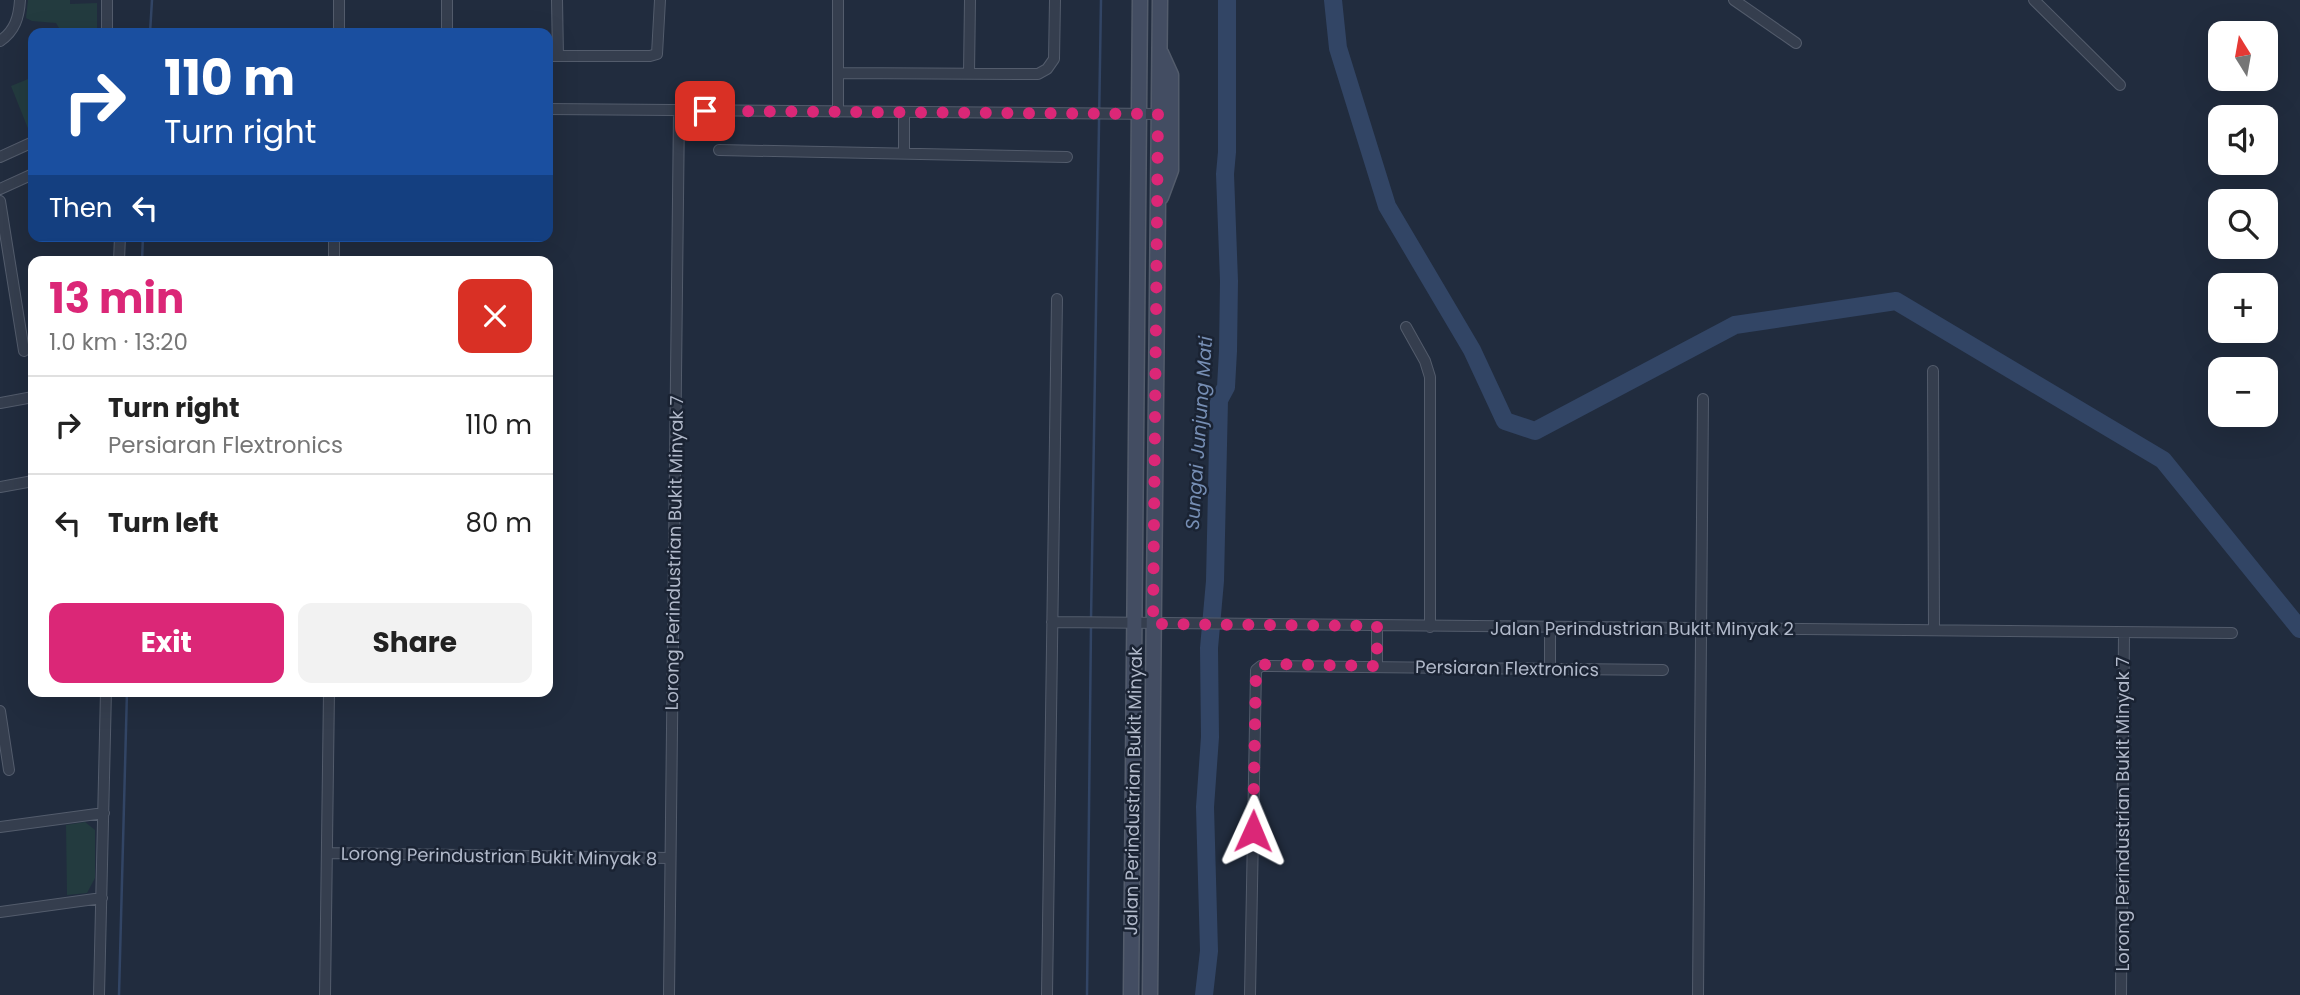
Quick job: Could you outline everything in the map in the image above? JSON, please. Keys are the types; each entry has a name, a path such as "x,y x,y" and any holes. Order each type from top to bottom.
{"main road":[{"name":"Jalan Perindustrian Bukit Minyak","path":"1131,995 1140,0"},
{"name":"Jalan Perindustrian Bukit Minyak","path":"1150,995 1160,0"},
{"path":"1157,206 1171,170 1171,75 1159,49"}],"street":[{"path":"0,41 9,33 19,16 20,0"},
{"path":"107,0 107,28"},
{"path":"338,28 339,0"},
{"path":"447,0 447,28"},
{"path":"557,0 553,56 650,57 657,54 660,0"},
{"path":"838,0 838,112"},
{"path":"969,74 970,0"},
{"path":"838,73 1038,74 1047,69 1054,59 1055,0"},
{"path":"2034,0 2120,85"},
{"path":"1738,1 1796,43"},
{"path":"553,109 1158,114"},
{"name":"Lorong Perindustrian Bukit Minyak 7","path":"669,995 679,111"},
{"path":"904,114 904,153"},
{"path":"0,158 28,144"},
{"path":"719,150 1067,157"},
{"path":"0,189 28,176"},
{"path":"0,201 23,351"},
{"path":"1047,995 1057,299"},
{"path":"1406,327 1425,361 1430,377 1430,627"},
{"path":"1933,371 1934,630"},
{"path":"0,403 28,398"},
{"path":"1698,995 1703,398"},
{"path":"0,487 28,482"},
{"name":"Jalan Perindustrian Bukit Minyak 2","path":"1052,622 1550,629 2232,633"},
{"path":"1377,626 1377,666"},
{"path":"1550,629 1550,668"},
{"name":"Lorong Perindustrian Bukit Minyak 7","path":"2121,995 2123,633"},
{"name":"Persiaran Flextronics","path":"1250,995 1256,670 1266,664 1663,670"},
{"path":"99,995 106,697"},
{"path":"325,995 329,697"},
{"path":"0,710 9,770"},
{"path":"0,827 104,813"},
{"name":"Lorong Perindustrian Bukit Minyak 8","path":"327,853 670,858"},
{"path":"0,912 102,898"}],"green space":[{"path":"28,0 70,0 70,4 97,3 97,28 59,28 56,23 26,18"},
{"path":"28,79 28,128 11,86"},
{"path":"85,822 95,830 95,878 87,893 67,895 66,825"}],"waterway":[{"path":"150,28 152,0"},
{"path":"1091,620 1101,0"},
{"name":"Sungai Junjung Mati","path":"1204,995 1209,951 1205,807 1210,737 1209,648 1215,581 1219,400 1226,387 1228,351 1229,281 1225,174 1227,0"},
{"path":"1333,0 1338,48 1387,206 1472,350 1505,421 1535,431 1735,325 1896,301 2163,460 2300,629"},
{"path":"142,256 143,242"},
{"path":"1087,995 1091,626"},
{"path":"119,995 127,697"}],"route":[{"path":"705,111 1158,114 1153,624 1377,626 1377,666 1266,664 1256,670 1253,831"}]}
